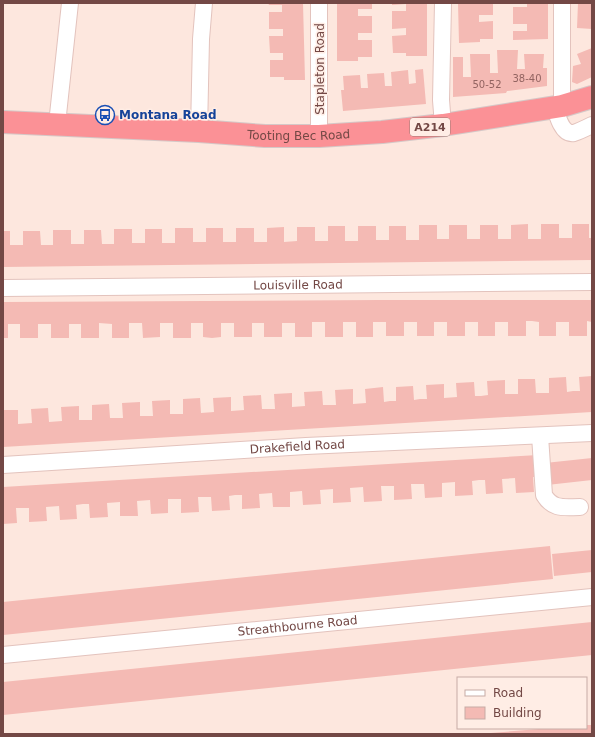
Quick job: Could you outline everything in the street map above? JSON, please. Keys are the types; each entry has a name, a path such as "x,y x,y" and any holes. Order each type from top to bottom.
{"highway":[{"name":"Tooting Bec Road","path":"3,122 199,130 265,136 319,136 382,132 443,125 558,107 592,97"}],"street":[{"path":"57,124 70,3"},
{"path":"199,130 201,39 204,3"},
{"name":"Stapleton Road","path":"319,3 319,136"},
{"path":"443,3 443,125"},
{"path":"562,3 558,107 559,123 568,131 574,133 592,125"},
{"name":"Louisville Road","path":"3,288 592,282"},
{"name":"Drakefield Road","path":"3,465 306,446 540,436 592,432"},
{"path":"540,436 544,495 554,506 580,507"},
{"name":"Streathbourne Road","path":"3,655 592,597"}],"building":[{"path":"268,3 303,3 305,80 284,80 284,77 270,77 270,60 283,60 283,53 270,53 269,36 283,36 283,29 269,29 269,12 282,12 282,5 269,5"},
{"path":"337,3 372,3 372,9 358,9 358,16 372,16 372,33 358,33 358,40 372,40 372,57 358,57 358,61 337,61"},
{"path":"392,3 427,3 427,56 406,56 406,53 393,53 392,36 406,35 406,28 392,29 392,11 406,11 406,4 392,5"},
{"path":"458,3 493,3 493,15 479,15 479,22 493,21 493,39 480,39 480,42 459,43"},
{"path":"527,3 548,3 548,39 513,40 513,31 527,31 527,24 513,24 513,7 527,7"},
{"path":"578,3 592,3 592,29 577,28"},
{"path":"592,48 592,77 577,84 572,82 573,66 581,64 577,54"},
{"path":"497,50 518,50 517,69 525,69 524,54 544,54 543,68 547,68 547,86 507,91 506,93 453,97 453,57 463,57 463,77 471,77 470,54 490,54 490,73 498,73"},
{"path":"423,69 426,104 343,111 341,90 344,90 343,76 360,75 361,88 368,88 367,74 384,73 385,86 392,86 391,72 408,70 409,84 416,83 415,70"},
{"path":"528,224 528,239 541,239 541,224 559,224 559,238 572,238 572,224 589,224 589,238 592,238 592,260 3,267 3,231 10,231 10,245 23,245 23,231 40,231 41,245 53,245 53,230 71,230 71,244 84,244 84,230 101,230 102,244 114,244 114,229 132,229 132,243 145,243 145,229 162,229 162,243 175,243 175,228 193,228 193,242 206,242 206,228 223,228 223,242 236,242 236,228 254,228 254,242 267,242 267,228 284,227 284,242 297,241 297,227 315,227 315,241 328,241 328,226 345,226 345,241 358,241 358,226 376,226 376,240 389,240 389,226 406,226 406,240 419,240 419,225 437,225 437,239 449,239 449,225 467,225 467,239 480,239 480,225 498,225 498,239 511,239 511,225"},
{"path":"592,300 592,322 587,321 587,336 569,336 569,322 556,322 556,336 539,336 539,322 526,321 526,336 508,336 508,322 495,322 495,336 478,336 478,322 465,322 465,336 447,336 447,322 434,322 434,336 417,336 417,322 404,322 404,336 386,336 386,322 373,322 373,337 356,337 356,322 343,322 343,337 325,337 325,322 312,322 312,337 295,337 295,323 282,323 282,337 264,337 264,323 252,323 252,337 234,337 234,323 221,323 221,337 212,338 203,337 203,323 191,323 191,338 173,338 173,323 160,323 160,337 143,338 142,323 129,323 129,338 112,338 112,324 99,323 99,338 81,338 81,324 69,324 69,338 51,338 51,324 38,324 38,338 20,338 20,324 8,324 8,338 3,338 3,302"},
{"path":"592,376 592,412 3,447 3,410 18,410 18,424 32,423 31,409 48,408 49,422 62,421 61,407 79,406 79,420 92,420 92,405 109,404 110,418 123,418 122,403 140,402 140,416 153,416 152,401 170,400 170,414 183,414 183,399 200,398 201,413 214,412 213,398 231,397 231,411 244,410 243,396 261,395 262,409 275,409 274,394 292,393 292,407 305,406 304,392 322,391 323,405 336,405 335,390 353,389 353,404 366,403 365,389 383,387 384,402 396,401 396,387 413,386 414,400 427,399 426,385 444,384 444,398 457,397 456,383 474,382 475,396 481,396 488,395 487,381 505,380 505,394 518,394 518,379 535,379 536,393 549,393 549,378 566,377 567,392 580,391 579,377"},
{"path":"538,455 539,477 533,477 534,492 516,493 515,478 502,479 503,493 486,494 485,480 479,480 472,481 473,495 455,496 455,482 442,483 442,497 425,498 424,484 411,484 412,499 394,500 394,486 381,486 382,501 364,502 363,487 350,488 351,502 333,503 333,489 320,490 321,504 303,505 302,491 290,492 290,507 273,507 272,493 259,494 260,508 242,509 242,495 235,495 229,496 230,510 212,511 211,497 198,497 199,512 181,513 181,499 168,499 168,513 151,514 150,500 137,501 138,516 120,516 120,502 107,503 108,517 90,518 89,504 83,504 76,505 77,519 60,520 59,506 46,507 47,521 29,522 29,508 16,508 17,523 3,524 3,487"},
{"path":"592,458 592,480 547,485 545,463"},
{"path":"550,546 553,579 3,635 3,602"},
{"path":"592,550 592,572 554,576 552,554"},
{"path":"592,622 592,655 3,715 3,682"},
{"path":"587,725 592,725 592,734 491,733 539,729 587,729"}],"place":[{"name":"Montana Road","path":"105,115"}]}
